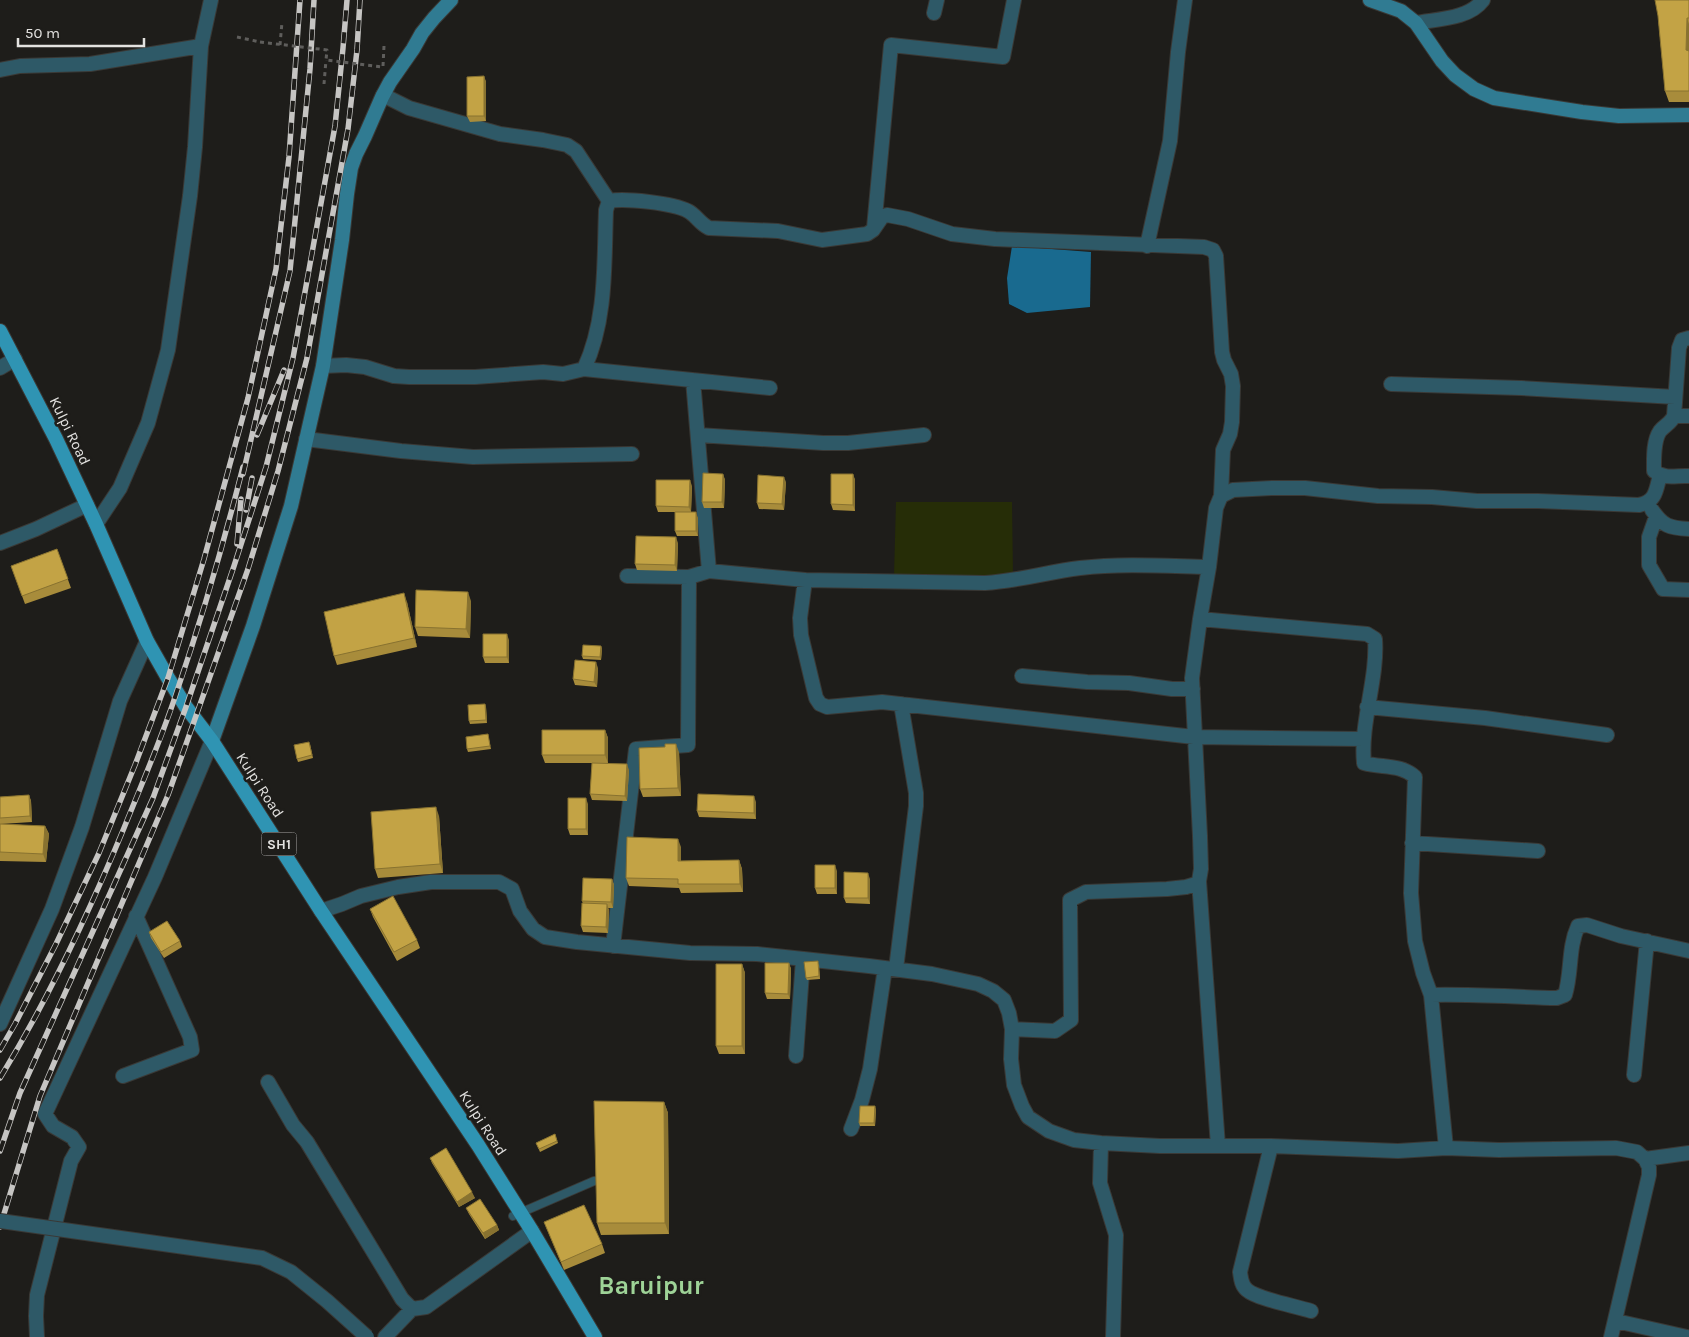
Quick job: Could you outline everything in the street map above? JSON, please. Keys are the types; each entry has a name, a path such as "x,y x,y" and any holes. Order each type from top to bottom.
{"main road":[{"path":"212,741 253,626 291,506 323,366 351,168 383,95 422,33 451,0"},
{"path":"1370,0 1401,11 1416,23 1442,61 1455,75 1474,89 1494,98 1619,116 1689,115"},
{"name":"Kulpi Road","path":"0,331 52,430 96,524 147,641 182,700 212,741 321,911 478,1145 517,1215 532,1231 595,1337"}],"street":[{"path":"96,524 120,488 148,423 168,350 190,196 201,46 211,0"},
{"path":"873,230 891,45 1003,58 1014,0"},
{"path":"1147,246 1170,141 1185,0"},
{"path":"1416,23 1470,13 1483,0"},
{"path":"0,70 20,66 90,64 201,46"},
{"path":"383,95 409,108 500,134 567,145 576,151 609,201"},
{"path":"609,201 619,199 636,200 687,210 701,224 709,228 778,231 822,240 867,234 873,230 882,217 893,215 952,234 995,239 1204,247 1213,250 1216,256 1222,352 1231,374 1233,386 1232,422 1224,450 1221,496 1216,508 1192,678 1200,836 1201,869 1199,881 1218,1146"},
{"path":"584,369 590,356 599,318 604,279 606,210 609,201"},
{"path":"1689,338 1682,340 1679,348 1674,416 1658,436 1654,471 1668,477 1689,476"},
{"path":"0,368 16,359"},
{"path":"323,366 346,365 365,367 394,376 409,377 474,377 543,372 563,374 584,369 770,388"},
{"path":"693,380 709,571"},
{"path":"1391,384 1521,388 1676,397"},
{"path":"1674,416 1689,416"},
{"path":"698,435 823,443 848,443 924,435"},
{"path":"306,439 401,451 473,457 632,454"},
{"path":"1221,496 1233,490 1305,488 1378,496 1477,501 1538,501 1639,505 1647,503 1654,497 1660,475"},
{"path":"1647,503 1660,522 1671,527 1689,529"},
{"path":"0,543 36,529 87,505"},
{"path":"1656,517 1649,537 1649,565 1664,589 1689,590"},
{"path":"627,576 689,577 709,571 805,580 986,583 1013,581 1077,568 1114,565 1209,567"},
{"path":"613,946 636,750 688,745 689,577"},
{"path":"805,580 800,618 801,635 816,698 820,704 828,707 882,702 1194,736 1364,739"},
{"path":"1200,619 1366,634 1375,639 1364,739 1364,763 1408,770 1415,777 1411,893 1415,941 1431,995 1446,1148"},
{"path":"0,1024 52,909 82,827 120,701 147,641"},
{"path":"1022,676 1087,682 1129,683 1193,690"},
{"path":"851,1129 862,1100 870,1069 890,968 916,806 916,793 901,704"},
{"path":"1367,707 1495,720 1607,735"},
{"path":"37,1337 37,1295 71,1161 79,1147 72,1137 53,1126 45,1114 155,877 212,741"},
{"path":"1412,843 1538,851"},
{"path":"1012,1029 1055,1030 1071,1020 1070,900 1086,892 1167,889 1186,887 1199,881"},
{"path":"321,911 361,896 398,887 431,882 499,882 512,889 520,911 533,929 545,937 690,953 757,954 890,968 932,974 978,984 993,991 1004,1000 1009,1013 1012,1029 1011,1059 1014,1086 1028,1117 1048,1132 1074,1140 1101,1144 1160,1146 1271,1146 1398,1151 1446,1148 1499,1150 1616,1148 1637,1152 1645,1159 1649,1167 1649,1175 1611,1337"},
{"path":"123,1076 192,1050 190,1037 136,916"},
{"path":"1431,995 1462,994 1557,998 1565,995 1568,987 1572,938 1578,926 1587,925 1621,936 1689,951"},
{"path":"1634,1075 1646,941"},
{"path":"796,1056 804,959"},
{"path":"268,1082 293,1125 307,1142 402,1299 412,1309"},
{"path":"1101,1144 1100,1183 1116,1235 1113,1337"},
{"path":"1271,1146 1240,1272 1241,1281 1246,1289 1254,1294 1310,1310"},
{"path":"1645,1159 1689,1153"},
{"path":"0,1221 262,1258 291,1272 367,1337"},
{"path":"385,1337 412,1309 426,1307 532,1231"},
{"path":"1616,1321 1687,1337"}],"lane":[{"path":"517,1215 594,1181"}],"path":[{"path":"280,45 282,22"},
{"path":"237,37 280,45 327,50 324,84"},
{"path":"326,60 382,67 384,46"}],"green space":[{"path":"896,502 1012,502 1013,576 894,576"}],"water":[{"path":"1012,246 1091,252 1090,307 1027,313 1009,304 1007,278"}],"building":[{"path":"1655,0 1689,0 1686,50 1689,51 1689,91 1665,91"},
{"path":"484,76 484,116 467,116 467,77"},
{"path":"703,473 723,474 722,502 702,502"},
{"path":"831,474 853,474 853,505 831,504"},
{"path":"758,475 784,477 782,504 757,503"},
{"path":"656,480 690,480 689,507 656,506"},
{"path":"675,512 696,512 696,531 675,531"},
{"path":"636,536 676,537 675,565 635,564"},
{"path":"57,549 68,579 22,596 11,566"},
{"path":"416,590 468,592 466,629 415,627"},
{"path":"404,593 414,638 334,656 324,612"},
{"path":"483,634 507,634 507,657 483,657"},
{"path":"583,645 601,646 600,657 582,656"},
{"path":"575,660 596,662 594,682 573,679"},
{"path":"485,704 486,720 469,721 468,705"},
{"path":"542,730 605,730 605,755 542,755"},
{"path":"488,734 490,746 467,749 466,737"},
{"path":"309,742 312,755 297,759 294,745"},
{"path":"665,744 676,744 678,788 640,789 639,748 665,747"},
{"path":"592,763 627,764 625,796 590,794"},
{"path":"698,794 754,796 754,813 697,811"},
{"path":"29,795 30,816 0,818 0,797"},
{"path":"568,798 586,798 586,829 568,829"},
{"path":"436,807 440,864 375,869 371,812"},
{"path":"0,824 45,826 43,854 0,852"},
{"path":"627,837 678,839 678,861 739,860 740,884 678,884 678,879 626,878"},
{"path":"815,865 835,865 835,888 815,888"},
{"path":"844,872 868,873 868,898 844,898"},
{"path":"583,878 612,879 611,902 582,901"},
{"path":"393,896 417,940 394,952 370,909"},
{"path":"582,903 607,904 606,927 581,926"},
{"path":"167,921 180,941 161,952 149,932"},
{"path":"818,961 819,976 806,978 804,962"},
{"path":"765,963 789,963 788,994 765,993"},
{"path":"716,964 742,964 742,1046 716,1046"},
{"path":"594,1101 664,1102 665,1223 597,1223"},
{"path":"860,1106 875,1106 874,1123 859,1123"},
{"path":"555,1134 557,1141 539,1149 536,1143"},
{"path":"446,1148 472,1192 457,1202 430,1158"},
{"path":"480,1199 497,1225 483,1233 466,1208"},
{"path":"584,1205 602,1244 561,1262 544,1222"}],"railway":[{"path":"0,1050 56,944 99,853 168,678 204,559 248,398 276,269 289,157 300,0"},
{"path":"243,474 290,271 310,69 314,0"},
{"path":"0,1151 20,1093 153,798 186,707 266,467 293,358 335,126 347,0"},
{"path":"0,1227 40,1096 168,795 248,569 278,471 307,358 348,129 357,50 360,0"},
{"path":"257,435 284,370"},
{"path":"0,1078 51,987 82,924 152,760 195,636 243,467"},
{"path":"246,510 252,478"},
{"path":"237,544 241,499"}],"district":[{"name":"Baruipur","path":"651,1285"}]}
